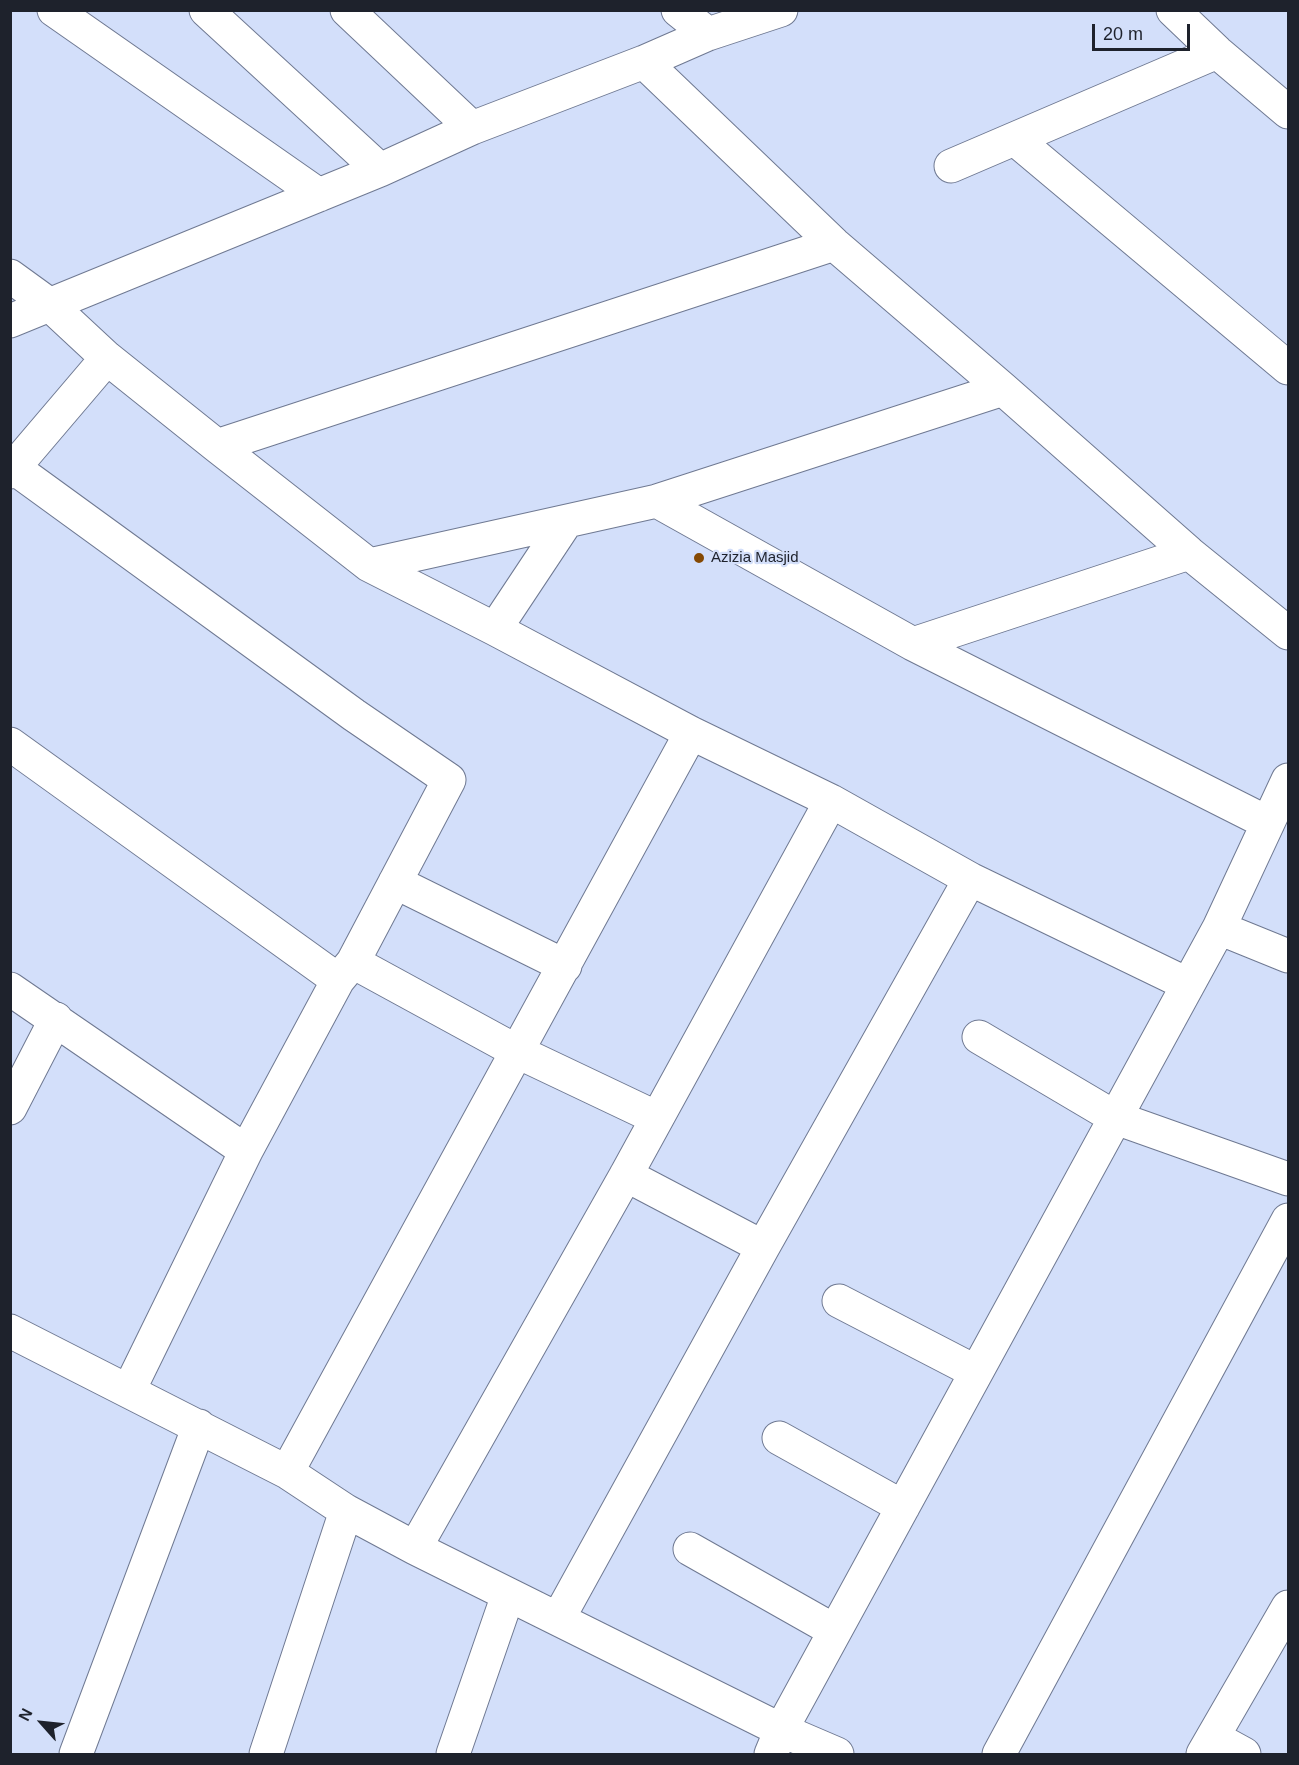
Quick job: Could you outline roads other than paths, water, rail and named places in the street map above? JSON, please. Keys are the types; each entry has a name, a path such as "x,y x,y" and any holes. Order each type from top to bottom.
{"street":[{"path":"54,10 319,195"},
{"path":"206,10 380,170"},
{"path":"346,10 472,128"},
{"path":"678,10 708,34"},
{"path":"10,321 380,170 472,128 644,62 708,34 781,10"},
{"path":"1173,10 1217,52 1288,112"},
{"path":"951,166 1217,52"},
{"path":"644,62 834,244 1189,553 1288,633"},
{"path":"1015,139 1288,368"},
{"path":"217,446 834,244"},
{"path":"10,276 50,305 108,358 217,446 369,565 691,733 831,801 970,879 1186,984"},
{"path":"108,358 12,468 345,708 449,780 246,1151 129,1390"},
{"path":"369,565 657,501 1003,389"},
{"path":"657,501 913,644 1268,823"},
{"path":"495,629 566,522"},
{"path":"913,644 1189,553"},
{"path":"287,1472 691,733"},
{"path":"10,744 345,971 657,1118"},
{"path":"776,1742 1116,1118 1186,984 1219,928 1288,780"},
{"path":"415,1548 627,1175 831,801"},
{"path":"558,1620 763,1247 970,879"},
{"path":"395,882 565,966"},
{"path":"1219,928 1288,956"},
{"path":"10,989 246,1151"},
{"path":"10,1108 56,1019"},
{"path":"979,1037 1116,1118 1288,1179"},
{"path":"627,1175 763,1247"},
{"path":"999,1755 1288,1220"},
{"path":"839,1301 976,1372"},
{"path":"10,1331 287,1472 346,1511 558,1620 776,1742 837,1755"},
{"path":"76,1755 198,1425"},
{"path":"779,1438 903,1507"},
{"path":"266,1755 346,1511"},
{"path":"690,1549 835,1631"},
{"path":"453,1755 508,1595"},
{"path":"1245,1755 1208,1746 1287,1612"}],"place":[{"name":"Azizia Masjid","path":"699,558"}]}
